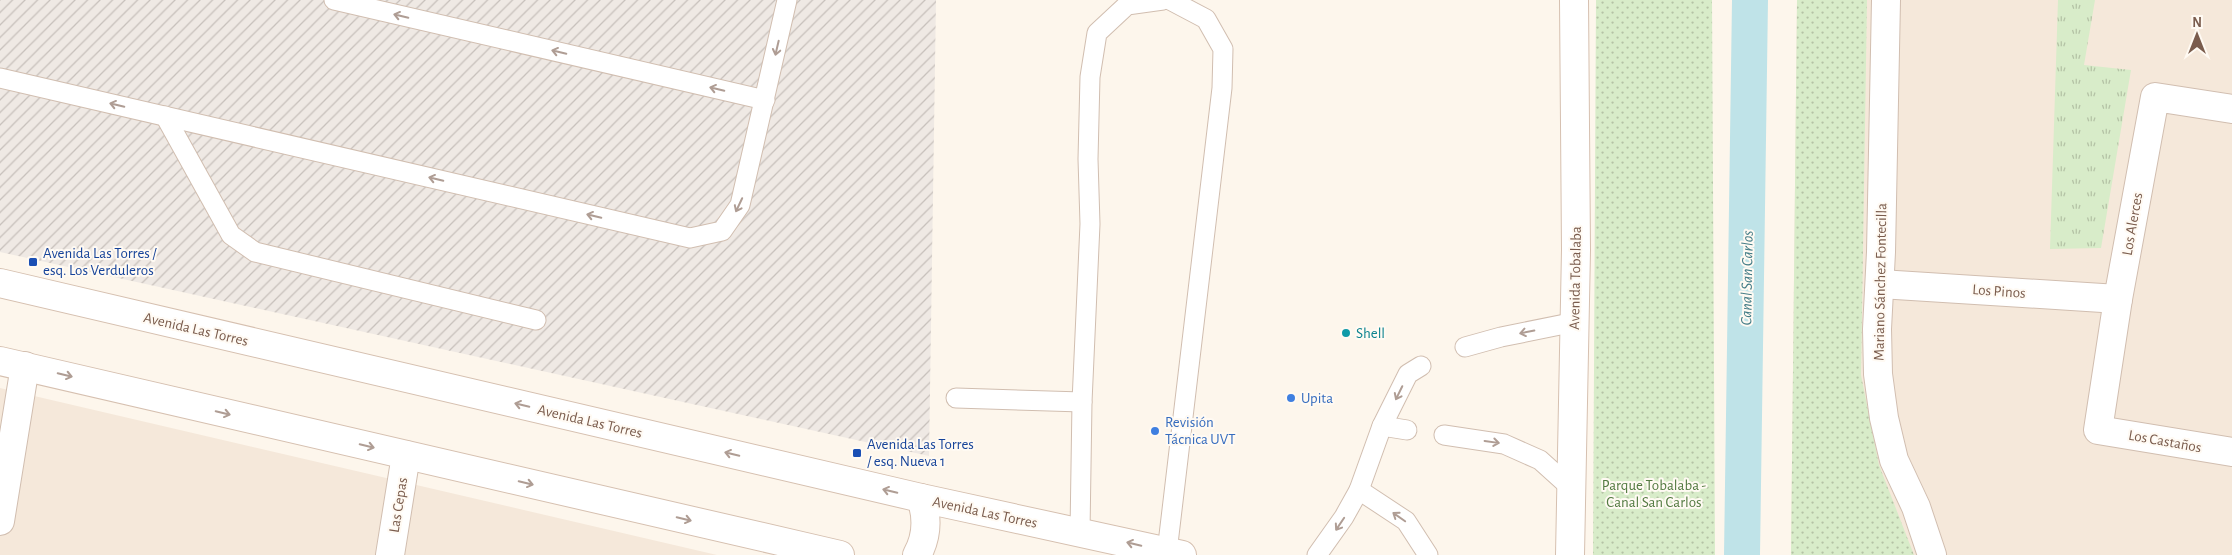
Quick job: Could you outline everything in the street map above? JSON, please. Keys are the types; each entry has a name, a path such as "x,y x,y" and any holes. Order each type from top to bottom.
{"main road":[{"name":"Avenida Tobalaba","path":"1570,555 1575,322 1574,0"},
{"name":"Mariano Sánchez Fontecilla","path":"1886,0 1880,284 1877,329 1878,365 1884,418 1894,460 1916,507 1932,555"},
{"name":"Los Alerces","path":"2098,430 2118,299 2155,97 2232,109"},
{"name":"Avenida Las Torres","path":"0,283 921,498 1174,553"},
{"name":"Los Pinos","path":"1880,284 2118,299"},
{"path":"0,521 12,363 840,555"},
{"name":"Los Castaños","path":"2098,430 2232,452"},
{"name":"Las Cepas","path":"390,555 406,455"},
{"path":"917,555 925,536 926,519 921,498"}],"lane":[{"path":"334,0 765,100"},
{"path":"0,78 690,238 722,231 740,205 787,0"},
{"path":"1080,532 1082,402 1090,224 1088,159 1090,77 1097,33 1127,6 1163,0"},
{"path":"1170,0 1206,19 1223,49 1222,88 1174,553"},
{"path":"165,116 231,235 255,252 536,320"},
{"path":"1465,347 1502,337 1575,322"},
{"path":"1317,555 1344,517 1359,490 1382,426 1408,374 1422,366"},
{"path":"956,398 1082,402"},
{"path":"1382,426 1406,430"},
{"path":"1444,435 1504,444 1540,460 1571,488"},
{"path":"1359,490 1406,521 1428,555"}],"shaded area":[{"path":"0,0 936,0 929,456 0,252"},
{"path":"1797,0 2232,0 2232,555 1791,555"},
{"path":"0,388 717,555 0,555"}],"green space":[{"name":"Parque Tobalaba - Canal San Carlos","path":"1596,0 1712,0 1715,555 1593,555"},
{"path":"1797,0 1867,0 1861,375 1879,465 1914,555 1791,555"},
{"path":"2058,0 2095,0 2084,65 2131,70 2101,248 2050,249"}],"waterway":[{"name":"Canal San Carlos","path":"1742,555 1750,0"}],"place":[{"name":"Avenida Las Torres / esq. Los Verduleros","path":"33,262"},
{"name":"Shell","path":"1346,333"},
{"name":"Upita","path":"1291,398"},
{"name":"Revisión Tácnica UVT","path":"1155,431"},
{"name":"Avenida Las Torres / esq. Nueva 1","path":"857,453"}]}
